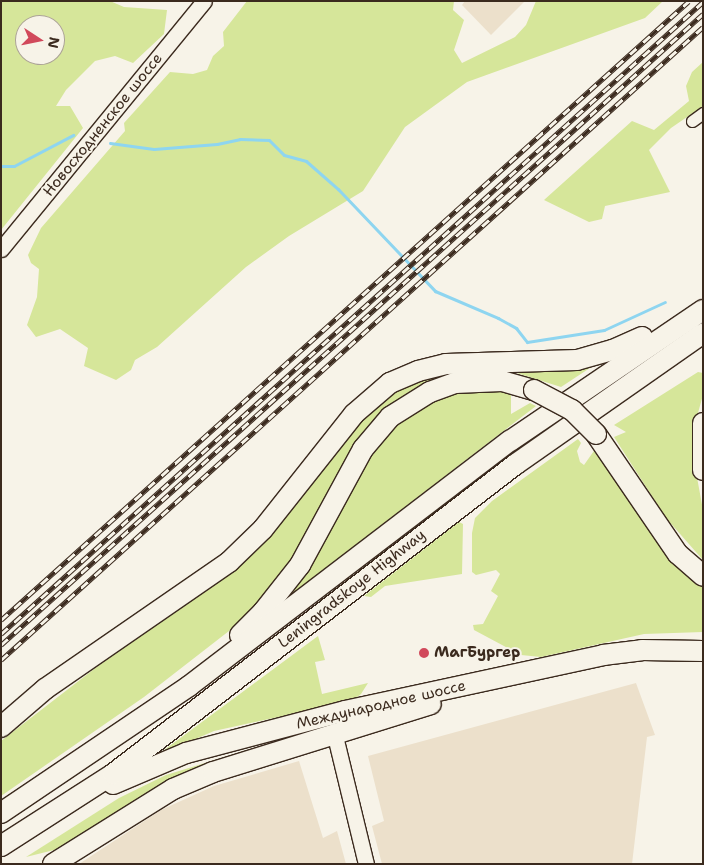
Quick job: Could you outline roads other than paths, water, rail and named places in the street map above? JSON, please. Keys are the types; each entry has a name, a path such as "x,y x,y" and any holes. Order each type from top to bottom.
{"highway":[{"name":"Leningradskoye Highway","path":"1,813 26,798 189,686 510,441 703,309"},
{"path":"1,728 45,689 229,562 263,529 354,414 390,383 418,371 446,364 577,360 613,350 703,309"},
{"name":"Leningradskoye Highway","path":"1,846 69,804 205,704 348,590 516,464 703,333"},
{"path":"154,709 263,612 300,565 363,449 390,417 430,392 456,383 502,381 534,390 572,410 596,434 678,554 703,576"},
{"path":"703,424 703,470"},
{"name":"Международное шоссе","path":"69,804 186,752 226,740 562,665 642,650 703,651"},
{"path":"53,864 173,789 212,772 336,736 562,665"}],"main road":[{"name":"Новосходненское шоссе","path":"1,249 204,1"},
{"path":"336,736 366,864"}],"street":[{"path":"692,121 703,113"}],"waterway":[{"path":"1,166 14,166 73,135"},
{"path":"110,143 154,149 217,144 240,139 269,140 284,155 306,161 338,189 435,291 498,318 516,328 527,342 604,330 665,302"}],"railway":[{"path":"1,620 689,1"},
{"path":"1,634 703,2"},
{"path":"1,645 703,14"},
{"path":"1,660 703,27"}],"place":[{"name":"МагБургер","path":"424,653"}]}
